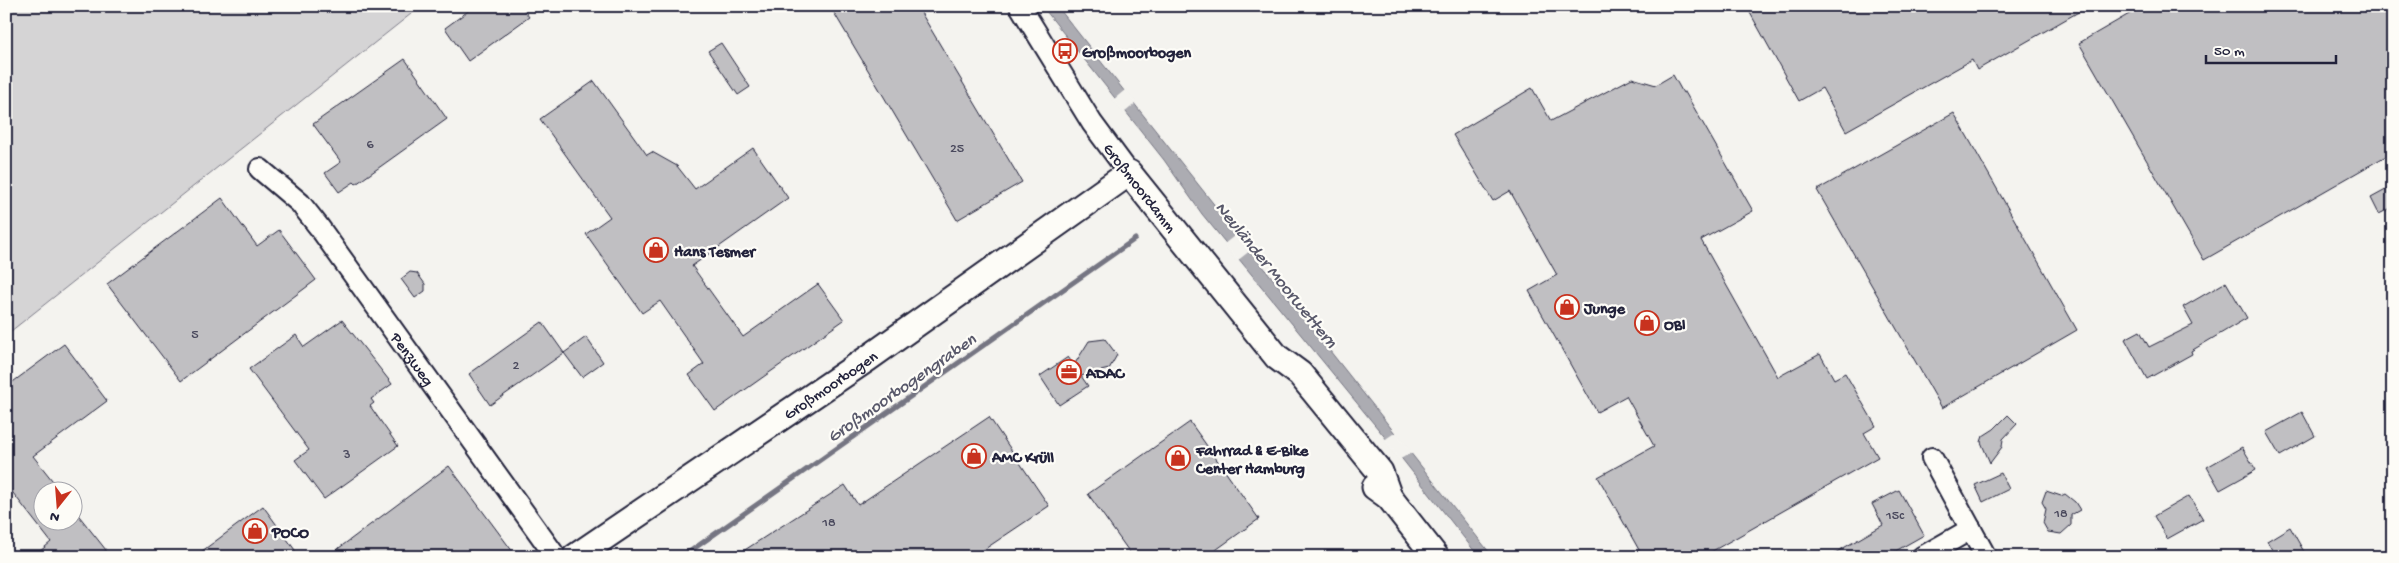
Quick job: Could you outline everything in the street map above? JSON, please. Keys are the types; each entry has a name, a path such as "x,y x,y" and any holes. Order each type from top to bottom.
{"main road":[{"name":"Großmoordamm","path":"1129,173 1277,357 1300,374 1372,462 1380,472 1389,497"},
{"name":"Großmoorbogen","path":"576,557 876,353 1129,173"},
{"name":"Großmoordamm","path":"1277,357 1288,384 1345,456 1365,480 1389,497 1436,557"},
{"path":"1345,456 1372,462"}],"street":[{"name":"Großmoordamm","path":"1020,6 1092,123 1129,173"},
{"name":"Penzweg","path":"260,169 300,203 320,226 556,557"},
{"path":"1932,458 1986,557"},
{"path":"1922,557 1971,529"}],"shaded area":[{"path":"6,6 421,6 6,335"},
{"path":"1042,6 1057,6 1493,557 1479,557 1388,441 1202,214 1164,160"}],"pier":[{"path":"1125,90 1136,103 1124,113 1113,100"},
{"path":"1238,233 1251,250 1237,261 1224,244"},
{"path":"1396,432 1412,452 1399,460 1384,440"}],"building":[{"path":"475,6 521,6 529,17 468,61 445,28"},
{"path":"830,6 917,6 1022,182 957,220"},
{"path":"1758,6 2089,6 1977,70 1972,60 1846,131 1822,88 1799,101 1749,11"},
{"path":"2143,6 2393,6 2393,152 2204,260 2079,43"},
{"path":"721,43 750,87 738,95 708,51"},
{"path":"405,59 447,119 356,184 354,182 339,192 325,173 341,162 313,124"},
{"name":"OBI","path":"1673,75 1683,93 1685,92 1753,211 1701,240 1778,377 1820,354 1834,379 1845,373 1876,426 1864,433 1878,457 1702,557 1643,557 1598,477 1654,446 1626,396 1597,412 1529,291 1557,275 1510,191 1493,201 1453,135 1532,88 1551,121 1632,78 1656,85"},
{"name":"Hans Tesmer","path":"594,81 647,155 652,152 677,166 695,189 753,148 788,198 692,266 743,337 818,284 844,320 715,411 689,375 704,364 660,301 642,313 586,234 610,217 540,119"},
{"path":"1954,113 2077,330 1942,408 1817,190"},
{"path":"2393,186 2393,207 2379,214 2371,198"},
{"path":"222,198 257,246 279,230 316,280 181,381 107,284"},
{"path":"410,272 417,273 425,284 425,291 415,298 401,279"},
{"path":"2226,282 2247,318 2191,351 2192,354 2147,379 2125,339 2140,331 2149,347 2193,325 2183,307"},
{"path":"342,320 392,384 371,399 374,403 370,406 398,446 324,499 295,460 309,450 249,369 296,335 304,347"},
{"path":"542,322 564,353 490,405 469,374"},
{"path":"586,337 603,362 582,377 564,353"},
{"name":"ADAC","path":"1105,339 1117,355 1109,369 1081,376 1088,386 1059,405 1040,376 1068,357 1074,365 1089,341"},
{"path":"64,344 107,401 33,456 52,480 32,480 32,518 6,484 6,387"},
{"path":"2302,412 2315,436 2280,456 2266,432"},
{"path":"2008,415 2017,424 2003,439 2002,447 1990,463 1981,442 1983,436 1994,429"},
{"name":"AMC Krüll","path":"989,417 1049,506 973,557 734,557 845,485 858,505"},
{"name":"Fahrrad & E-Bike Center Hamburg","path":"1190,422 1259,519 1206,557 1133,557 1088,494"},
{"path":"2242,447 2256,470 2220,490 2207,467"},
{"path":"449,466 513,552 506,557 327,557"},
{"path":"2001,473 2009,489 1983,502 1975,485"},
{"path":"1899,490 1924,535 1885,557 1828,557 1883,525 1872,504"},
{"path":"2046,491 2061,496 2065,494 2075,502 2080,510 2071,515 2071,525 2061,534 2048,532 2043,523 2046,509 2042,502"},
{"path":"2189,496 2203,519 2167,539 2154,516"},
{"name":"POCO","path":"263,506 300,557 194,557"},
{"path":"82,520 106,550 97,557 33,557 51,542 42,530 82,530"},
{"path":"2290,527 2307,557 2276,557 2267,541"}],"waterway":[{"name":"Großmoorbogengraben","path":"682,557 1135,239"}],"place":[{"name":"Großmoorbogen","path":"1065,51"},
{"name":"Hans Tesmer","path":"656,250"},
{"name":"Junge","path":"1567,307"},
{"name":"OBI","path":"1647,323"},
{"name":"ADAC","path":"1069,372"},
{"name":"AMC Krüll","path":"974,456"},
{"name":"Fahrrad & E-Bike Center Hamburg","path":"1178,458"},
{"name":"POCO","path":"255,531"}],"water label":[{"name":"Neuländer Moorwettern","path":"1277,274"}]}
